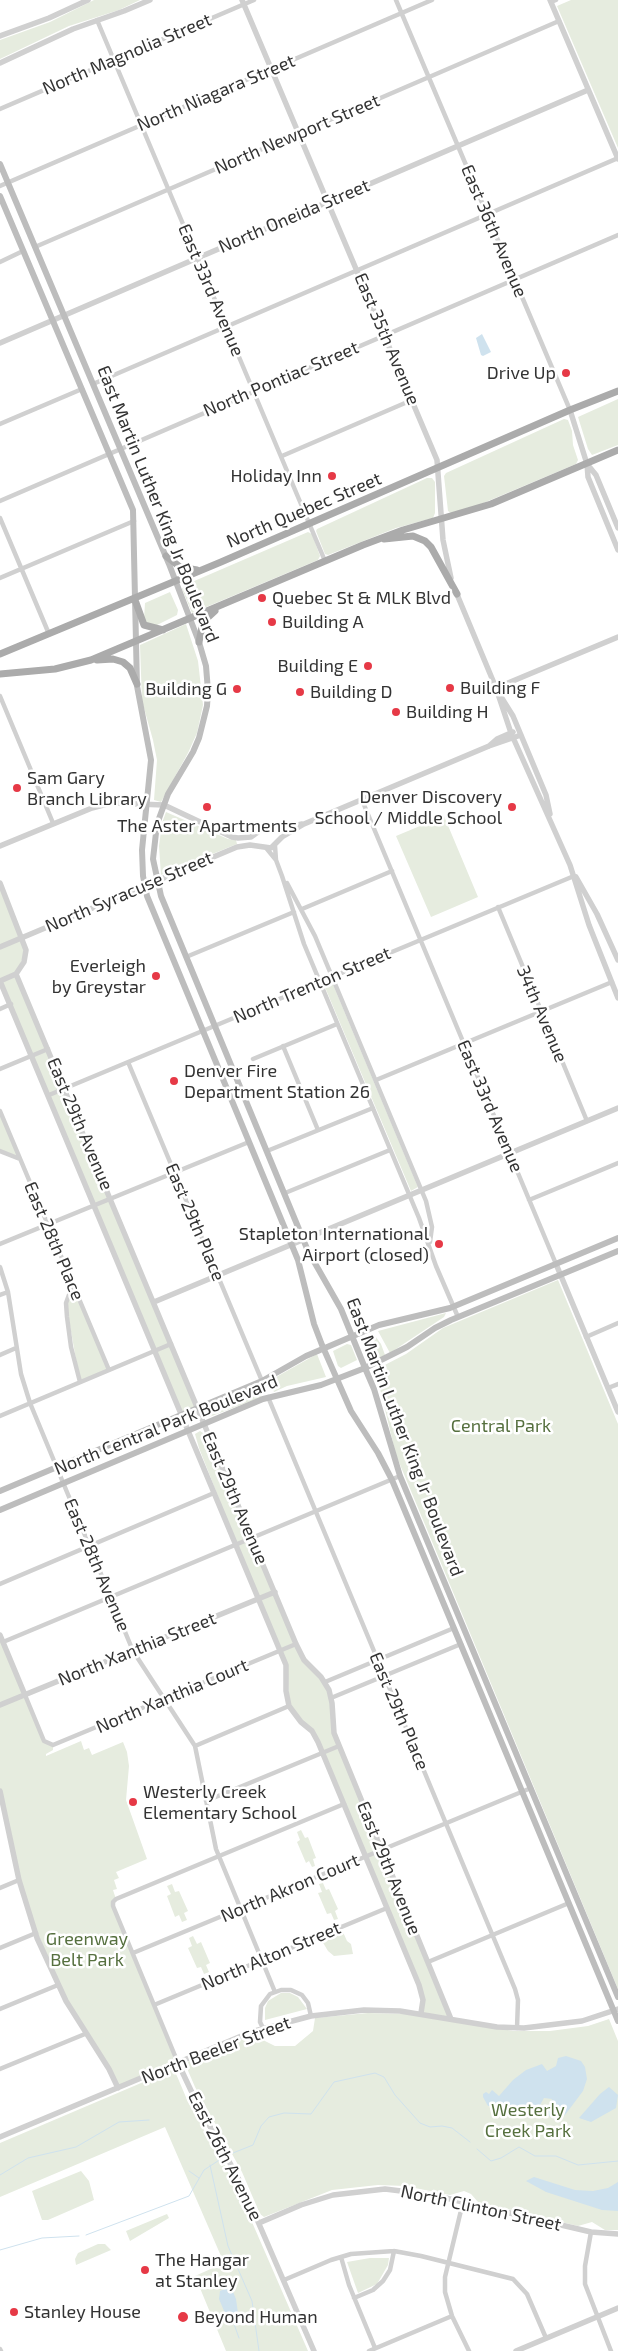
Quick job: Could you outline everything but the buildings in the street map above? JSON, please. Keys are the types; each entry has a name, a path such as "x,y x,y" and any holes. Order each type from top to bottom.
{"main road":[{"name":"East Martin Luther King Jr Boulevard","path":"0,164 166,556 199,642 208,679 204,720 193,752 164,805 154,842 153,859 164,904 303,1240 312,1260 341,1309 374,1389 400,1476 618,1997"},
{"name":"East Martin Luther King Jr Boulevard","path":"0,196 131,506 134,521 137,684 151,760 142,850 144,886 156,921 291,1244 302,1273 314,1324 323,1349 351,1411 378,1452 392,1480 569,1903 616,2010 618,2021"},
{"path":"602,397 618,386"},
{"name":"North Quebec Street","path":"0,654 310,524 570,410 618,391"},
{"path":"0,674 56,669 91,660 136,643 374,540 491,504 618,451"},
{"path":"374,540 413,536 425,541 431,547 456,594"},
{"path":"166,556 172,563 183,569 200,570"},
{"path":"135,598 144,625 164,630"},
{"path":"199,642 202,622 223,605"},
{"path":"0,658 24,644"},
{"path":"91,660 121,661 131,670 137,684"},
{"name":"North Central Park Boulevard","path":"0,1491 262,1381 323,1349 352,1337 395,1320 454,1307 618,1238"},
{"name":"North Central Park Boulevard","path":"0,1510 268,1397 314,1387 365,1368 401,1351 435,1328 458,1317 618,1251"}],"street":[{"path":"0,36 49,18 88,0"},
{"path":"0,62 57,35 150,0"},
{"name":"North Magnolia Street","path":"0,109 243,2 254,0"},
{"name":"East 36th Avenue","path":"396,0 570,410 587,464 590,482 618,550"},
{"name":"North Niagara Street","path":"0,186 432,0"},
{"path":"93,384 618,159 559,21 553,1"},
{"name":"East 35th Avenue","path":"243,2 385,335 438,468 446,562 456,594 496,688 512,736 538,797 551,819 574,876 586,918 618,998"},
{"name":"East 33rd Avenue","path":"97,20 325,561"},
{"name":"North Newport Street","path":"35,247 559,21"},
{"name":"North Oneida Street","path":"0,343 588,90"},
{"name":"North Pontiac Street","path":"0,501 618,235"},
{"path":"0,262 23,252"},
{"path":"0,424 82,389"},
{"path":"282,456 412,400"},
{"name":"East 36th Avenue","path":"587,464 596,475 618,528"},
{"path":"0,518 49,634"},
{"path":"0,578 134,521"},
{"path":"496,688 618,637"},
{"name":"East 35th Avenue","path":"496,688 520,733 546,795 551,819"},
{"path":"0,696 53,823"},
{"path":"0,846 53,823 106,804 148,803 164,805 232,837 245,838 266,826 284,829 304,824 489,746 497,739 520,733"},
{"name":"East 33rd Avenue","path":"362,800 618,1412"},
{"path":"267,849 304,824"},
{"path":"274,828 278,834 276,860"},
{"path":"257,832 256,840 260,846 267,849 276,860 320,982 430,1243 436,1266 458,1317"},
{"name":"North Syracuse Street","path":"0,947 237,847 260,846"},
{"path":"302,908 392,871"},
{"path":"282,876 302,908 333,976 422,1190 431,1215 430,1243"},
{"name":"East 35th Avenue","path":"574,876 597,914 618,960"},
{"name":"North Trenton Street","path":"49,1095 574,876"},
{"path":"0,883 23,938 26,950 24,962 16,974 0,981"},
{"name":"34th Avenue","path":"498,907 586,1121"},
{"path":"186,957 294,912"},
{"name":"East 29th Avenue","path":"16,974 296,1644 304,1660 325,1682 331,1698 332,1727 339,1746 451,2019"},
{"name":"East 29th Avenue","path":"0,981 280,1650 286,1665 286,1691 290,1706 301,1722 315,1735 366,1856 422,1994 421,2013"},
{"path":"376,1080 612,982"},
{"path":"0,1009 11,1004"},
{"path":"253,1059 337,1024"},
{"path":"284,1046 318,1130"},
{"path":"0,1069 48,1049"},
{"name":"East 29th Place","path":"128,1062 262,1381"},
{"path":"267,1151 373,1108"},
{"path":"154,1302 618,1108"},
{"name":"East 28th Place","path":"0,1111 108,1370"},
{"path":"0,1244 249,1142"},
{"path":"285,1193 390,1150"},
{"path":"0,1151 20,1159"},
{"path":"529,1200 618,1163"},
{"name":"East 28th Avenue","path":"0,1267 8,1292 16,1348 30,1403 133,1650 195,1746 218,1856 275,1992"},
{"path":"73,1284 66,1303 71,1347 80,1382"},
{"path":"0,1295 8,1292"},
{"path":"586,1336 618,1323"},
{"path":"0,1416 171,1344"},
{"path":"0,1355 16,1348"},
{"path":"608,1388 618,1384"},
{"name":"East 29th Place","path":"268,1397 516,1994 517,2028"},
{"path":"3,1642 400,1476"},
{"path":"0,1584 214,1493"},
{"name":"North Xanthia Street","path":"0,1706 275,1592"},
{"path":"325,1682 454,1628"},
{"path":"0,1635 25,1695"},
{"name":"North Xanthia Court","path":"25,1695 44,1741 52,1744 296,1644"},
{"path":"331,1698 461,1644"},
{"path":"195,1746 290,1706"},
{"path":"206,1801 339,1746"},
{"name":"North Akron Court","path":"133,1953 530,1788"},
{"path":"0,1791 19,1880 36,1933 58,1985 85,2034 109,2069 118,2088"},
{"path":"218,1856 344,1804"},
{"path":"0,1827 8,1824"},
{"name":"East 26th Avenue","path":"218,1856 116,1899 113,1906 178,2063 233,2168 259,2223 314,2351"},
{"path":"0,1888 19,1880"},
{"path":"428,1962 569,1903"},
{"name":"North Alton Street","path":"154,2005 387,1908"},
{"path":"0,1948 36,1933"},
{"path":"0,2009 58,1985"},
{"path":"263,2028 260,2022 261,2006 270,1994 275,1992 291,1990 302,1996 308,2004 311,2016"},
{"name":"North Beeler Street","path":"0,2137 263,2028 311,2016 364,2010 421,2013 497,2027 538,2028 582,2022 616,2010"},
{"path":"0,2070 85,2034"},
{"name":"North Clinton Street","path":"259,2223 318,2199 359,2190 385,2189 411,2191 591,2232 618,2234"},
{"path":"463,2202 448,2262 445,2292 452,2316 469,2351"},
{"path":"591,2232 584,2275 586,2291 611,2351"},
{"path":"354,2298 373,2290 383,2282 390,2270 394,2251"},
{"path":"284,2280 341,2257 364,2252 394,2251 448,2262 506,2276 519,2283 527,2294 546,2338"},
{"path":"341,2257 354,2298 375,2348"},
{"path":"516,2351 618,2308"},
{"path":"369,2351 452,2316"}],"green space":[{"path":"94,0 140,0 119,10 69,26 0,59 0,40 50,22"},
{"path":"571,0 618,0 618,148 557,6"},
{"path":"618,399 618,445 592,455 588,449 578,417"},
{"path":"564,419 568,420 572,431 573,445 578,460 576,464 481,504 451,513 448,511 444,476 446,473"},
{"path":"427,478 432,478 435,482 435,513 433,518 396,528 328,555 325,554 316,531 317,529"},
{"path":"308,532 312,534 320,556 318,560 192,613 182,589 185,585"},
{"path":"170,592 178,610 177,615 155,626 146,623 144,619 145,603"},
{"path":"186,624 198,661 203,705 197,733 161,802 154,800 157,760 142,701 140,645"},
{"path":"166,812 228,839 236,840 237,844 161,875 159,846 162,823"},
{"path":"444,816 478,897 431,917 396,836"},
{"path":"0,883 26,950 16,974 197,1409 182,1415 0,980"},
{"path":"332,982 418,1187 411,1191 324,985"},
{"path":"0,1111 20,1159 0,1151"},
{"name":"Central Park","path":"558,1280 618,1424 618,1989 396,1455 376,1372 379,1368 406,1354 443,1328"},
{"path":"73,1284 109,1370 80,1382 66,1303"},
{"path":"446,1313 444,1317 390,1353 378,1331"},
{"path":"373,1333 381,1344 385,1355 377,1359 367,1335"},
{"path":"347,1344 351,1345 357,1360 341,1368 338,1366 333,1351"},
{"path":"317,1354 326,1377 287,1386 274,1392 269,1381"},
{"path":"257,1386 262,1397 209,1417 206,1411"},
{"path":"200,1431 203,1433 224,1477 296,1644 329,1690 332,1722 451,2019 421,2013 423,2000 318,1742 289,1706 288,1674 199,1448 195,1434"},
{"name":"Greenway Belt Park","path":"0,1635 44,1741 53,1745 53,1750 46,1754 46,1756 81,1741 84,1750 89,1748 92,1755 123,1742 127,1752 129,1766 126,1800 147,1859 116,1872 119,1878 114,1880 117,1889 113,1890 116,1899 113,1902 178,2063 118,2088 75,2017 29,1914 0,1791"},
{"path":"301,1830 305,1838 308,1837 316,1858 313,1859 315,1866 312,1867 309,1861 306,1863 297,1842 300,1840 297,1832"},
{"path":"323,1883 326,1890 329,1889 338,1909 335,1911 338,1919 334,1920 331,1913 327,1914 318,1893 322,1892 319,1884"},
{"path":"172,1884 175,1892 179,1891 188,1911 184,1913 187,1920 182,1922 179,1915 175,1917 167,1896 171,1894 167,1886"},
{"path":"343,1932 347,1941 351,1944 353,1954 334,1956 328,1951 322,1941"},
{"path":"193,1936 197,1944 201,1942 210,1963 206,1965 209,1972 204,1974 201,1967 197,1968 188,1948 192,1946 189,1938"},
{"path":"281,1993 290,1993 298,1997 307,2009 265,2020 265,2008 268,2001"},
{"name":"Westerly Creek Park","path":"368,2013 408,2014 514,2031 550,2031 588,2026 609,2019 618,2041 618,2230 605,2230 592,2222 578,2226 478,2202 471,2194 464,2191 450,2195 405,2186 378,2185 332,2190 264,2217 260,2214 242,2172 195,2087 186,2066 187,2062 258,2032 265,2041 275,2046 295,2046 313,2031 315,2018"},
{"path":"174,2069 188,2102 235,2183 308,2351 226,2351 195,2276 224,2263 165,2127 0,2197 0,2143"},
{"path":"81,2171 89,2181 94,2200 48,2220 42,2220 32,2191"},
{"path":"167,2214 169,2218 130,2241 126,2231"},
{"path":"98,2244 105,2244 111,2250 76,2265 75,2259 78,2253"},
{"path":"370,2258 389,2258 388,2265 377,2284 358,2293 347,2262"}],"water":[{"path":"482,334 491,352 483,356 481,355 476,338"},
{"path":"566,2056 581,2061 585,2067 587,2079 583,2091 565,2115 555,2119 549,2116 547,2112 552,2099 544,2098 539,2107 531,2114 522,2113 512,2106 499,2102 497,2106 488,2106 483,2097 483,2094 486,2092 489,2094 492,2090 499,2096 513,2080 526,2070 542,2064 547,2071 556,2066 558,2058"},
{"path":"609,2087 618,2095 616,2108 591,2122 579,2118 600,2094"},
{"path":"534,2177 575,2190 593,2191 608,2188 618,2182 618,2211 602,2210 546,2192 526,2181"},
{"path":"227,2288 233,2292 236,2299 239,2320 237,2325 227,2318 219,2299 220,2291"}],"waterway":[{"path":"228,2155 253,2145 261,2126 269,2117 284,2113 311,2114 334,2082 375,2073 384,2077 395,2095 420,2123 430,2127 442,2126 452,2128 470,2142"},
{"path":"0,2175 28,2158 76,2147 119,2122 149,2120"},
{"path":"477,2149 491,2161 501,2158 519,2147 535,2156 556,2156 578,2165 618,2161"},
{"path":"86,2235 189,2196 204,2170 224,2157"},
{"path":"210,2165 228,2246 252,2301 259,2351"},
{"path":"189,2171 199,2178"},
{"path":"0,2250 42,2238 79,2236"},
{"path":"232,2268 233,2260"},
{"path":"234,2324 239,2338"}],"place":[{"name":"Drive Up","path":"566,373"},
{"name":"Holiday Inn","path":"332,476"},
{"name":"Quebec St & MLK Blvd","path":"262,598"},
{"name":"Building A","path":"272,622"},
{"name":"Building E","path":"368,666"},
{"name":"Building F","path":"450,688"},
{"name":"Building G","path":"237,689"},
{"name":"Building D","path":"300,692"},
{"name":"Building H","path":"396,712"},
{"name":"Sam Gary Branch Library","path":"17,788"},
{"name":"The Aster Apartments","path":"207,807"},
{"name":"Denver Discovery School / Middle School","path":"512,807"},
{"name":"Everleigh by Greystar","path":"156,976"},
{"name":"Denver Fire Department Station 26","path":"174,1081"},
{"name":"Stapleton International Airport (closed)","path":"439,1244"},
{"name":"Westerly Creek Elementary School","path":"133,1802"},
{"name":"The Hangar at Stanley","path":"145,2270"},
{"name":"Stanley House","path":"14,2312"},
{"name":"Beyond Human","path":"183,2317"}]}
